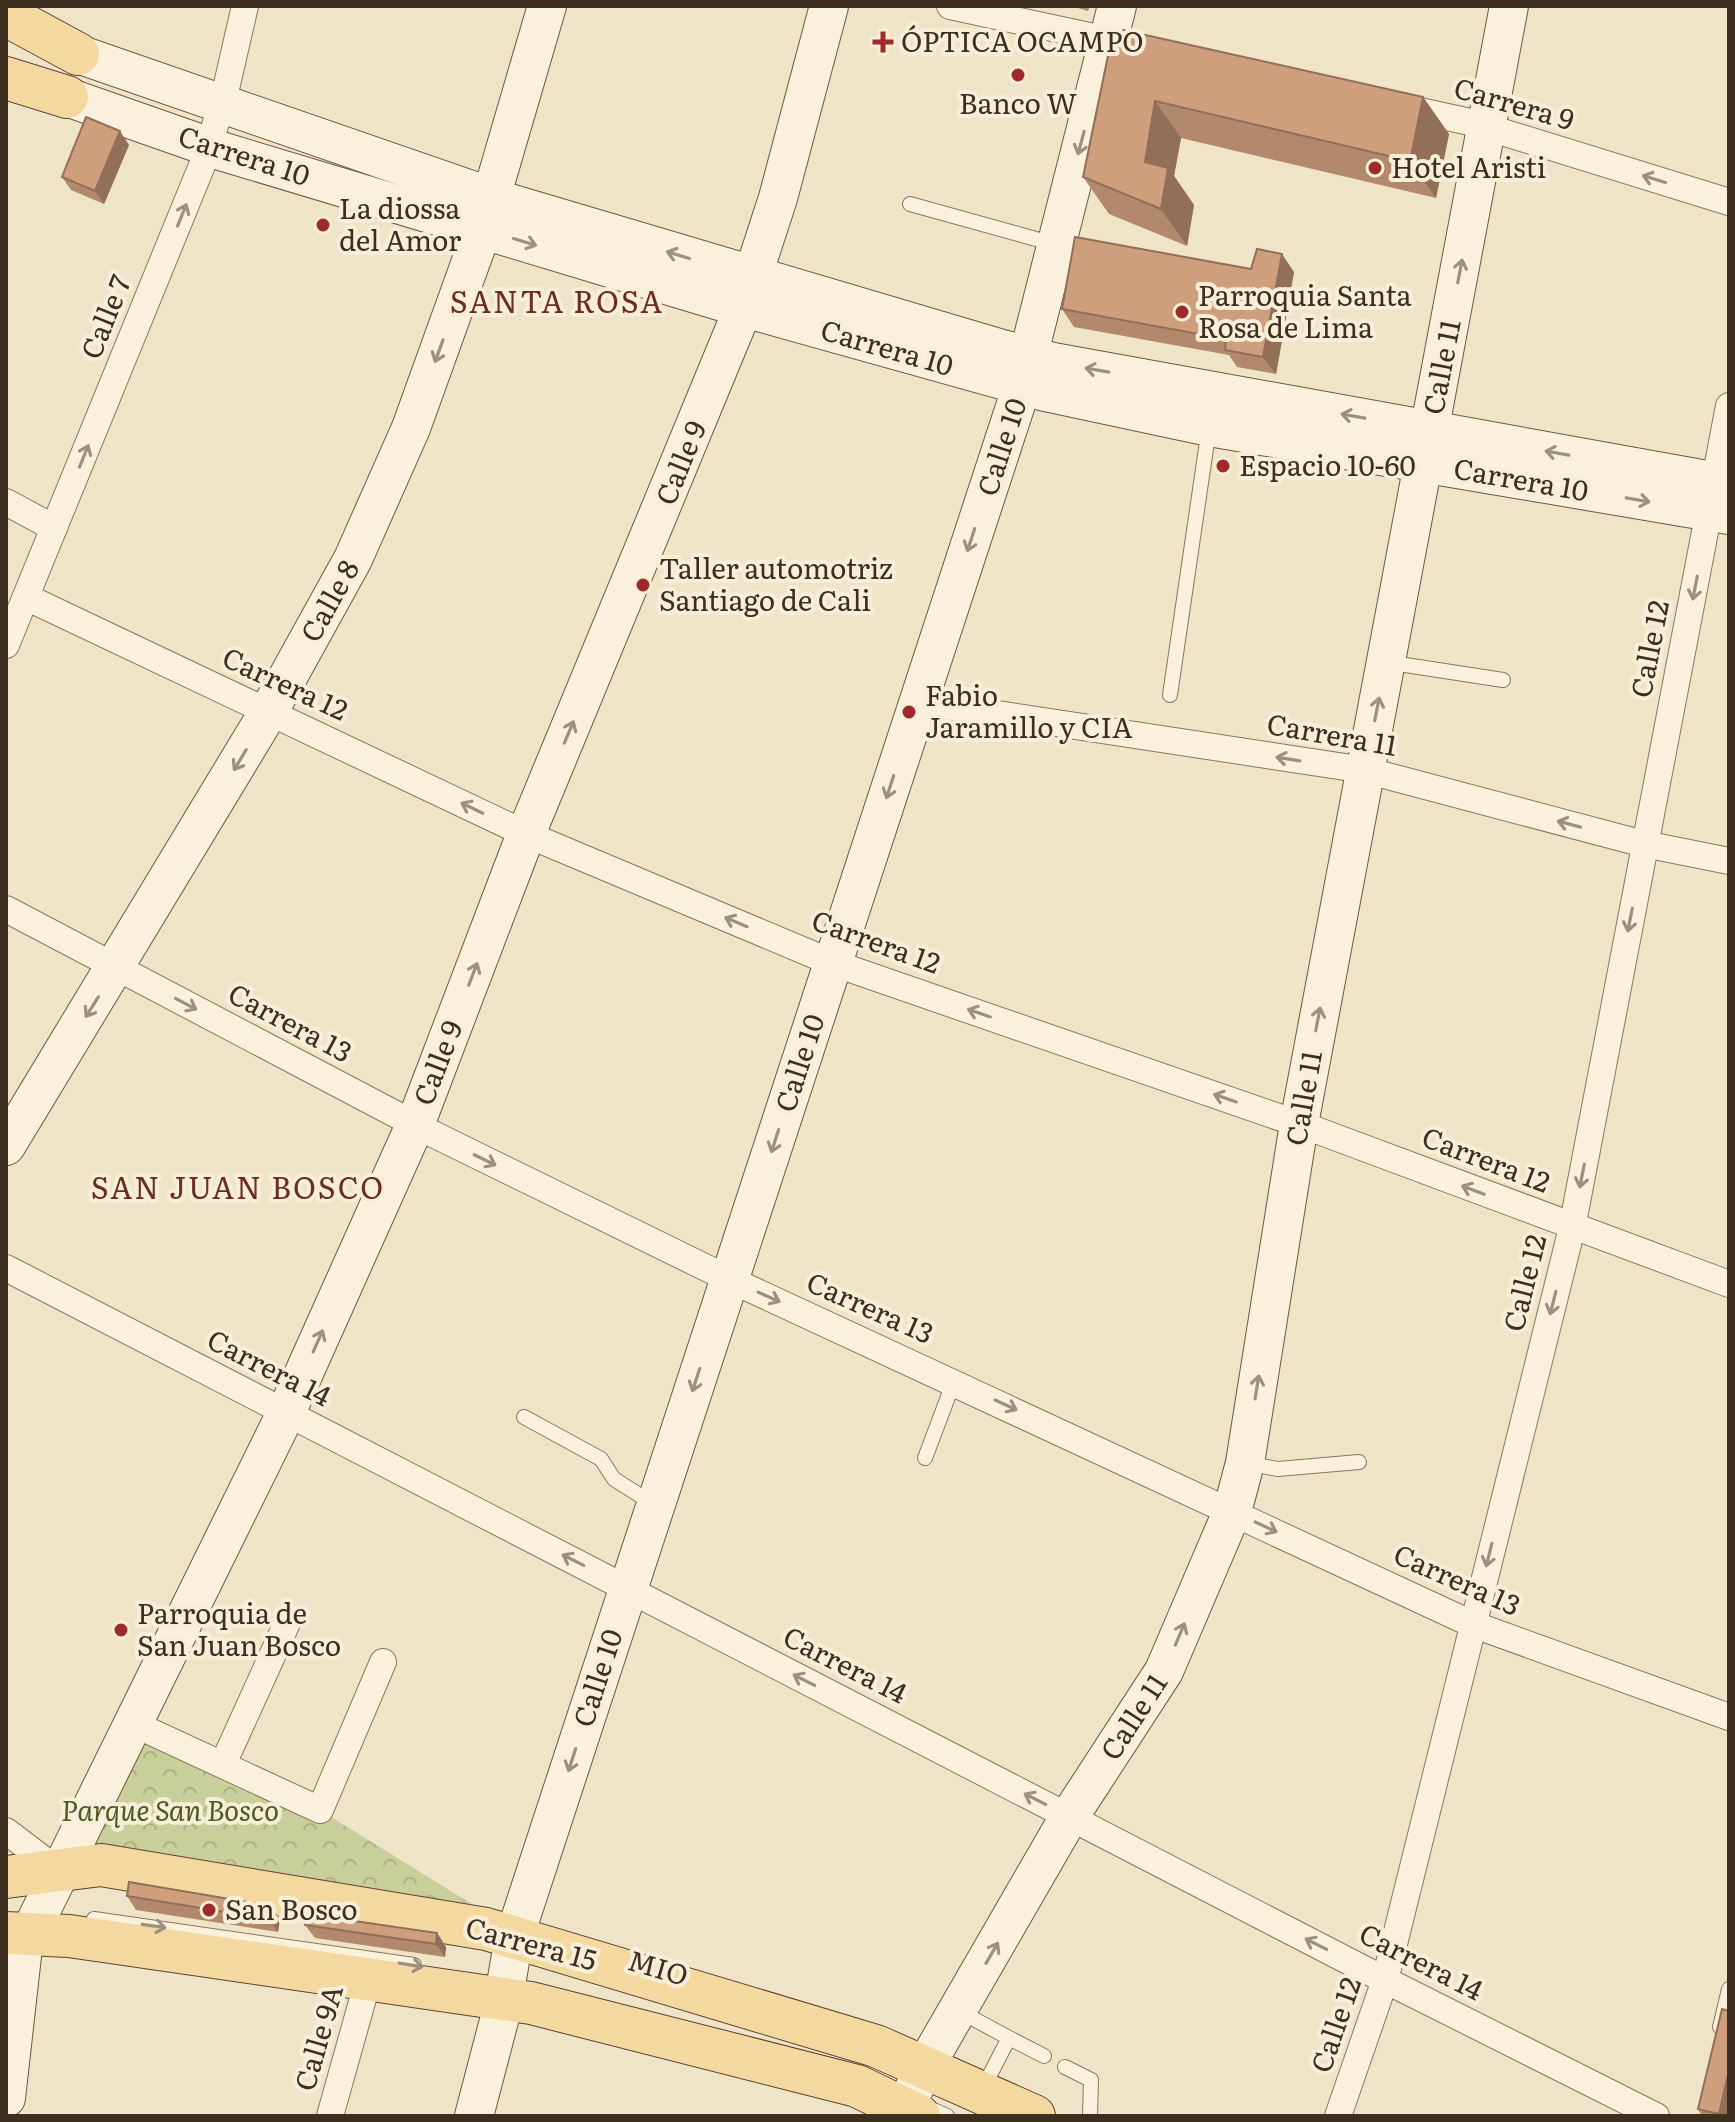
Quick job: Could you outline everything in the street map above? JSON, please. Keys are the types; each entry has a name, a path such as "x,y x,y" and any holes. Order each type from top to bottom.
{"main road":[{"name":"Calle 8","path":"6,1146 269,711 353,559 411,428 487,214 547,6"},
{"name":"Calle 9","path":"6,2098 23,1947 33,1906 134,1724 286,1413 415,1125 526,834 748,292 807,97 829,6"},
{"name":"Calle 11","path":"903,2100 959,2011 1069,1817 1164,1671 1232,1512 1245,1463 1299,1124 1509,6"},
{"path":"6,15 67,52"},
{"name":"Calle 10","path":"474,2116 508,1972 627,1589 1025,371 1054,244 1123,31"},
{"name":"Carrera 10","path":"67,52 222,105 487,214"},
{"path":"6,91 59,95"},
{"name":"Carrera 10","path":"59,95 209,146 487,214 1209,427 1426,447"},
{"name":"Carrera 10","path":"1025,371 1426,447 1721,498"},
{"name":"Carrera 15","path":"903,2100 876,2046 508,1972 369,1977 69,1936 33,1906 101,1865 486,1929 508,1972 903,2100 1034,2116"}],"street":[{"name":"Calle 7","path":"6,645 209,146 245,6"},
{"path":"950,6 1123,31"},
{"name":"Carrera 9","path":"1377,101 1487,127 1729,202"},
{"name":"Calle 12","path":"1338,2116 1385,1980 1572,1228 1644,844 1721,498 1729,406"},
{"path":"6,502 54,528"},
{"name":"Carrera 12","path":"26,597 526,834 833,963 1299,1124 1729,1284"},
{"name":"Carrera 11","path":"918,702 1365,770 1644,844 1729,861"},
{"name":"Carrera 13","path":"6,909 415,1125 729,1279 1472,1624 1729,1717"},
{"name":"Carrera 14","path":"6,1268 1385,1980 1656,2116"},
{"path":"223,1764 287,1623"},
{"path":"134,1724 320,1810 383,1662"},
{"path":"6,1831 33,1906"},
{"name":"Calle 9A","path":"330,2116 369,1977"}],"lane":[{"path":"910,204 1054,244"},
{"path":"1170,695 1209,427"},
{"path":"1386,662 1503,680"},
{"path":"925,1458 954,1381"},
{"path":"524,1417 601,1459 614,1479 655,1505"},
{"path":"1245,1463 1278,1469 1359,1462"},
{"path":"6,1888 33,1906"},
{"path":"77,1918 230,1936 425,1967"},
{"path":"1715,2045 1729,1989"},
{"name":"MIO","path":"608,2006 862,2075 903,2100"},
{"path":"959,2011 1044,2056"},
{"path":"976,2108 1009,2038"},
{"path":"1065,2067 1091,2080 1090,2116"}],"green space":[{"name":"Parque San Bosco","path":"134,1724 320,1810 488,1914 61,1872"}],"building":[{"path":"1123,30 1423,97 1410,161 1155,101 1145,162 1168,168 1161,209 1083,177 1110,46"},
{"path":"86,117 120,131 95,191 62,177"},
{"name":"Parroquia Santa Rosa de Lima","path":"1075,237 1251,269 1257,249 1282,254 1263,357 1225,350 1226,339 1062,309"},
{"path":"129,1882 271,1906 269,1919 127,1896"},
{"path":"307,1914 437,1933 436,1944 305,1925"},
{"path":"1722,2009 1729,2011 1729,2070 1719,2114 1698,2109"}],"place":[{"name":"ÓPTICA OCAMPO","path":"883,42"},
{"name":"Banco W","path":"1018,75"},
{"name":"Hotel Aristi","path":"1375,168"},
{"name":"La diossa del Amor","path":"323,225"},
{"name":"Parroquia Santa Rosa de Lima","path":"1182,312"},
{"name":"Espacio 10-60","path":"1223,466"},
{"name":"Taller automotriz Santiago de Cali","path":"643,585"},
{"name":"Fabio Jaramillo y CIA","path":"909,712"},
{"name":"Parroquia de San Juan Bosco","path":"121,1630"},
{"name":"San Bosco","path":"209,1910"}],"district":[{"name":"SANTA ROSA","path":"557,303"},
{"name":"SAN JUAN BOSCO","path":"238,1189"}]}
